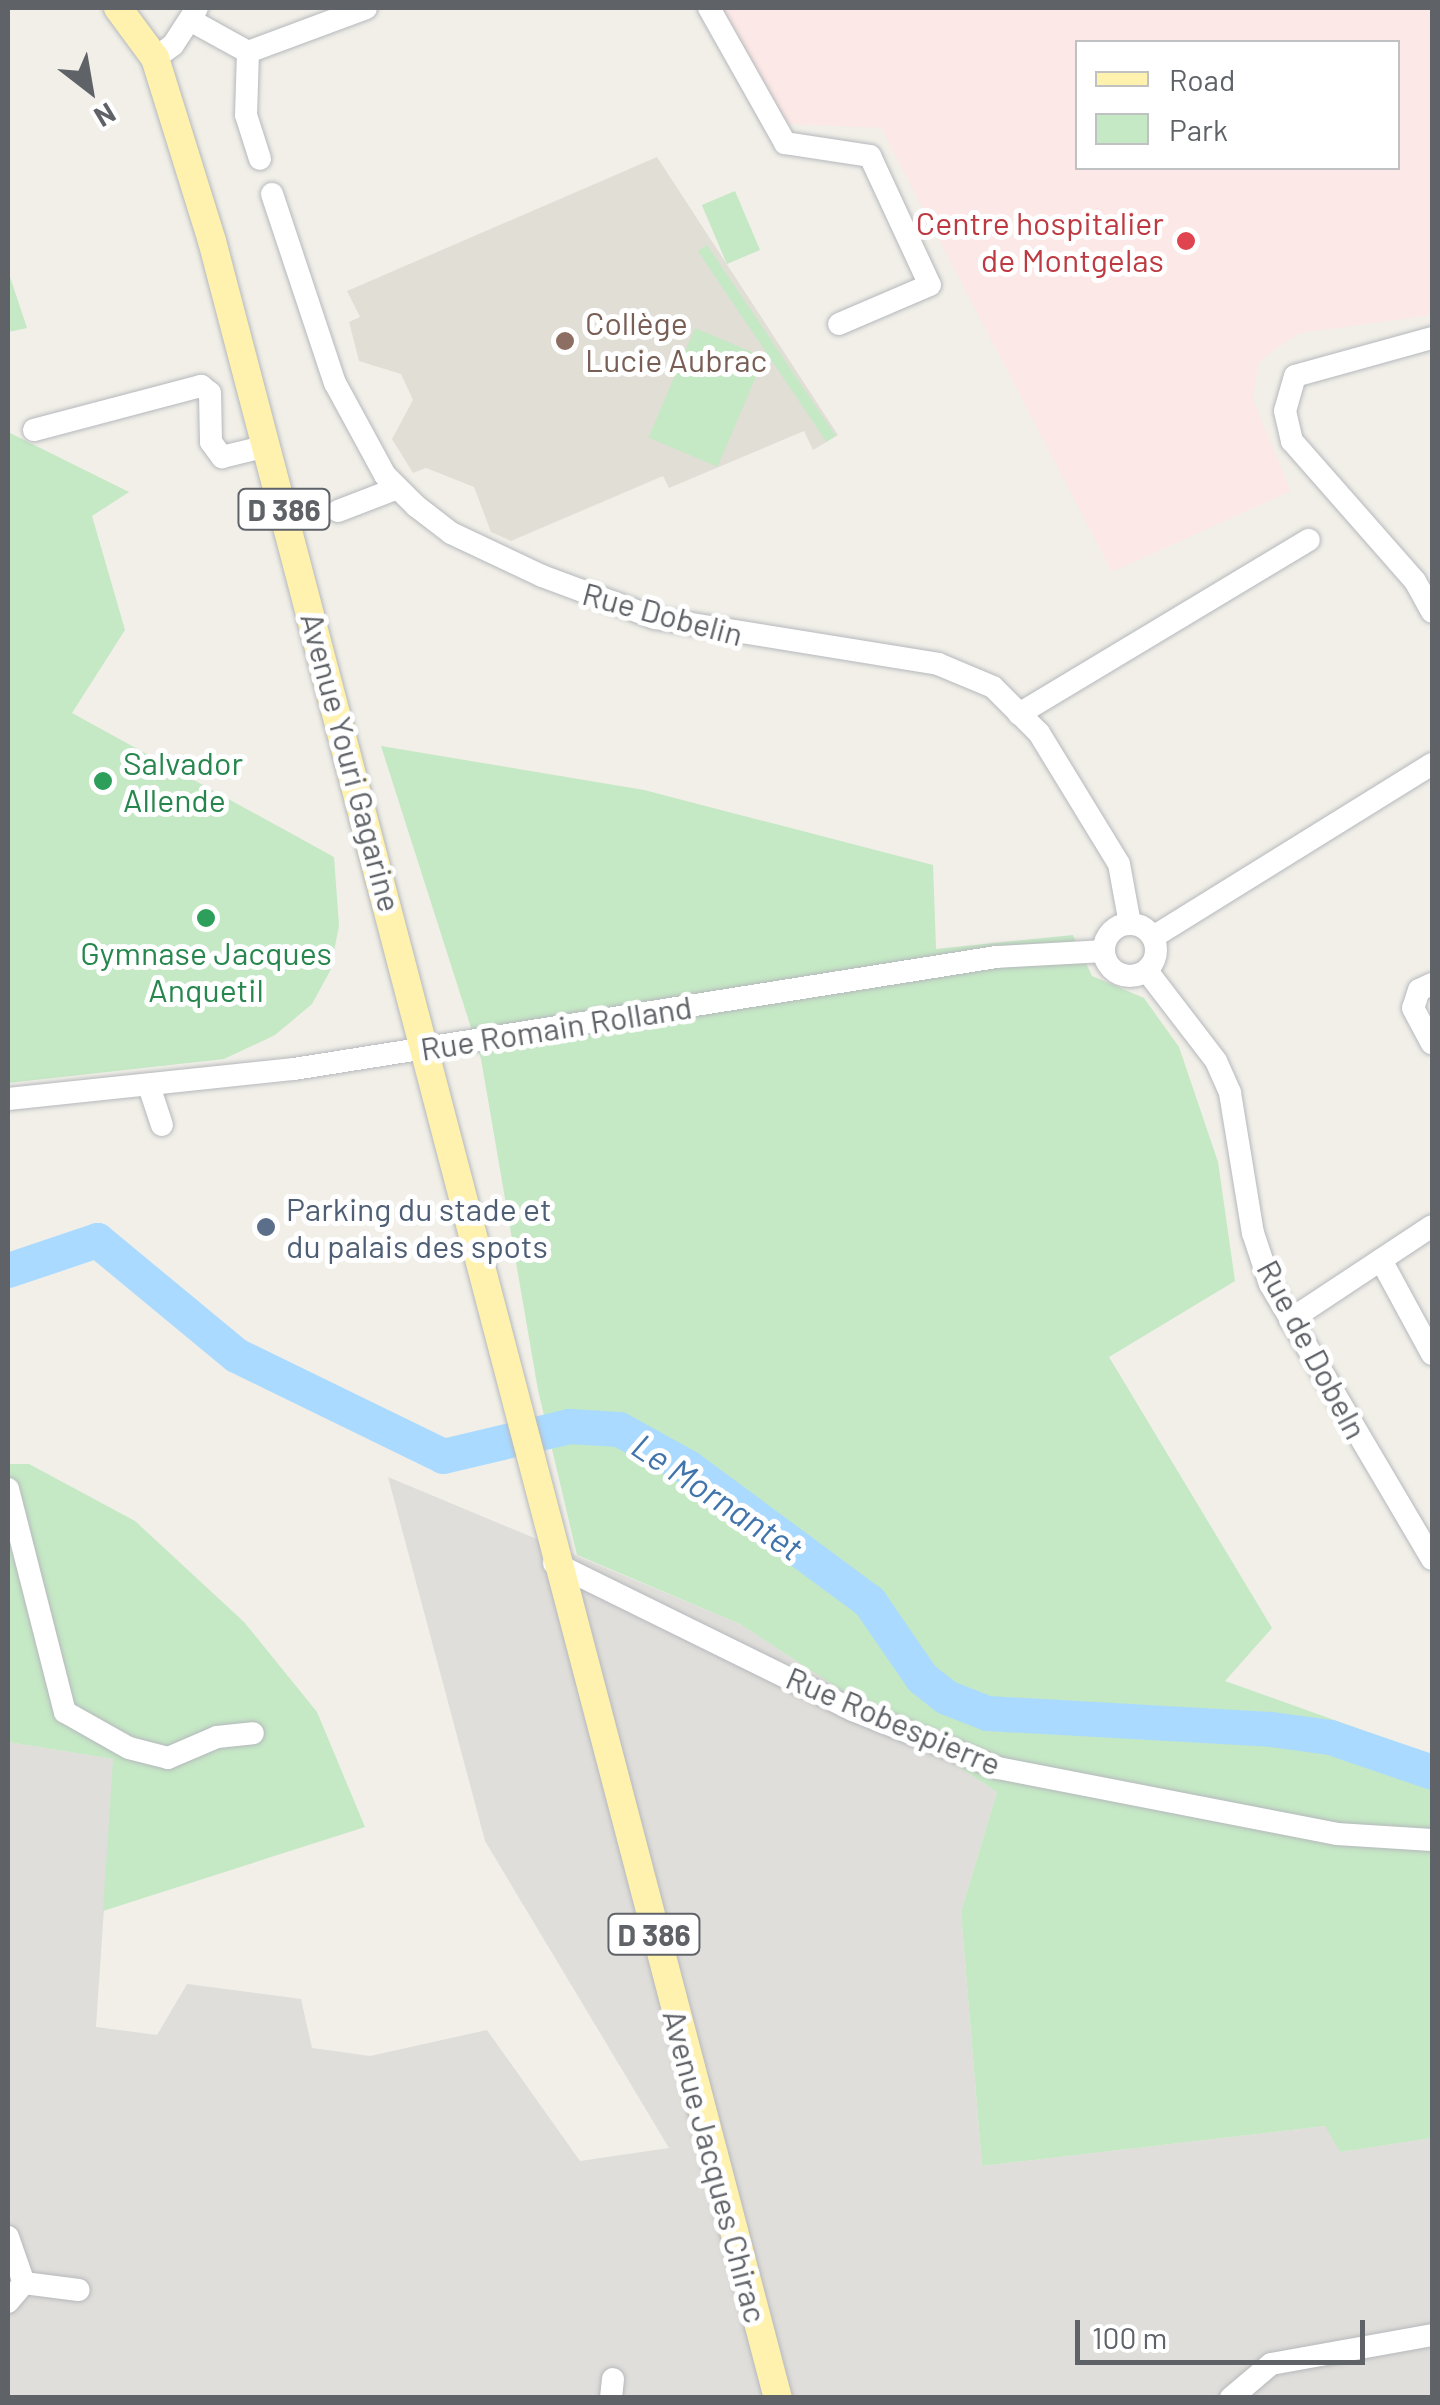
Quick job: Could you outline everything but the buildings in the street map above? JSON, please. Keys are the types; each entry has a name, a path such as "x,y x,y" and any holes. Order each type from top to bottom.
{"main road":[{"name":"D 386","path":"118,8 155,58"},
{"name":"Avenue Youri Gagarine","path":"155,58 177,116 428,1047 530,1470"},
{"name":"Avenue Jacques Chirac","path":"530,1470 778,2398"}],"street":[{"path":"248,52 366,8"},
{"path":"709,8 785,144 870,156 930,286 839,324"},
{"path":"155,58 194,14 248,52"},
{"path":"248,52 246,116 260,159"},
{"name":"Rue Dobelin","path":"272,194 335,383 358,431 398,488 452,533 578,592 655,618 755,638 938,664 993,687 1039,733 1119,864 1130,924"},
{"path":"1432,338 1295,376 1285,411 1292,440 1415,581 1432,612"},
{"path":"34,430 201,386 210,393 211,442 222,457 267,446"},
{"path":"338,511 398,488"},
{"path":"1019,714 1310,540"},
{"path":"1153,937 1432,764"},
{"path":"1130,924 1153,937 1156,955 1147,970 1117,974 1103,951 1110,933 1130,924"},
{"name":"Rue Romain Rolland","path":"8,1099 149,1086 428,1047 996,957 1103,951"},
{"name":"Rue de Dobeln","path":"1147,970 1216,1060 1230,1093 1253,1234 1290,1320 1432,1560"},
{"path":"1432,984 1419,990 1413,1008 1432,1044"},
{"path":"149,1086 162,1124"},
{"path":"1290,1320 1432,1226"},
{"path":"1380,1260 1432,1354"},
{"path":"8,1489 65,1712 129,1748 168,1758 217,1737 253,1733"},
{"name":"Rue Robespierre","path":"554,1563 853,1710 998,1768 1337,1834 1432,1840"},
{"path":"8,2237 16,2280 8,2302"},
{"path":"16,2280 79,2290"},
{"path":"1231,2398 1271,2364 1432,2335"}],"shaded area":[{"name":"Centre hospitalier de Montgelas","path":"721,8 1432,8 1432,315 1300,333 1271,352 1258,364 1253,400 1291,491 1112,572 881,128 788,124"},
{"name":"Collège Lucie Aubrac","path":"657,157 838,435 813,450 804,431 669,488 663,476 511,541 491,532 474,487 426,468 413,473 392,439 413,400 401,374 359,361 349,322 360,317 347,291"},
{"path":"388,1477 740,1624 997,1792 961,1912 982,2166 1326,2126 1340,2152 1432,2138 1432,2397 8,2397 8,1742 114,1759 96,2027 157,2035 187,1984 301,1999 312,2048 370,2056 487,2030 580,2161 669,2148 485,1841"}],"green space":[{"path":"735,191 760,250 727,264 702,205"},
{"path":"707,245 836,436 826,442 698,251"},
{"path":"8,271 27,328 8,332"},
{"path":"695,328 764,357 718,467 649,438"},
{"name":"Salvador Allende","path":"8,432 129,492 92,516 125,630 72,713 334,857 339,926 330,971 312,1004 275,1035 224,1059 8,1083"},
{"path":"381,746 644,790 933,865 936,949 1073,935 1092,976 1144,998 1179,1047 1218,1162 1235,1281 1109,1357 1272,1628 1225,1681 1432,1755 1432,2138 1340,2152 1325,2126 982,2166 961,1912 997,1792 740,1624 577,1555 538,1390 481,1059"},
{"path":"8,1464 29,1464 135,1521 244,1622 317,1712 365,1827 103,1911 113,1759 8,1742"}],"waterway":[{"name":"Le Mornantet","path":"8,1270 97,1240 236,1355 443,1456 569,1426 619,1429 689,1468 869,1601 922,1678 946,1697 987,1713 1271,1729 1330,1737 1432,1772"}],"place":[{"name":"Centre hospitalier de Montgelas","path":"1186,241"},
{"name":"Collège Lucie Aubrac","path":"565,341"},
{"name":"Salvador Allende","path":"103,781"},
{"name":"Gymnase Jacques Anquetil","path":"206,918"},
{"name":"Parking du stade et du palais des spots","path":"266,1227"}]}
